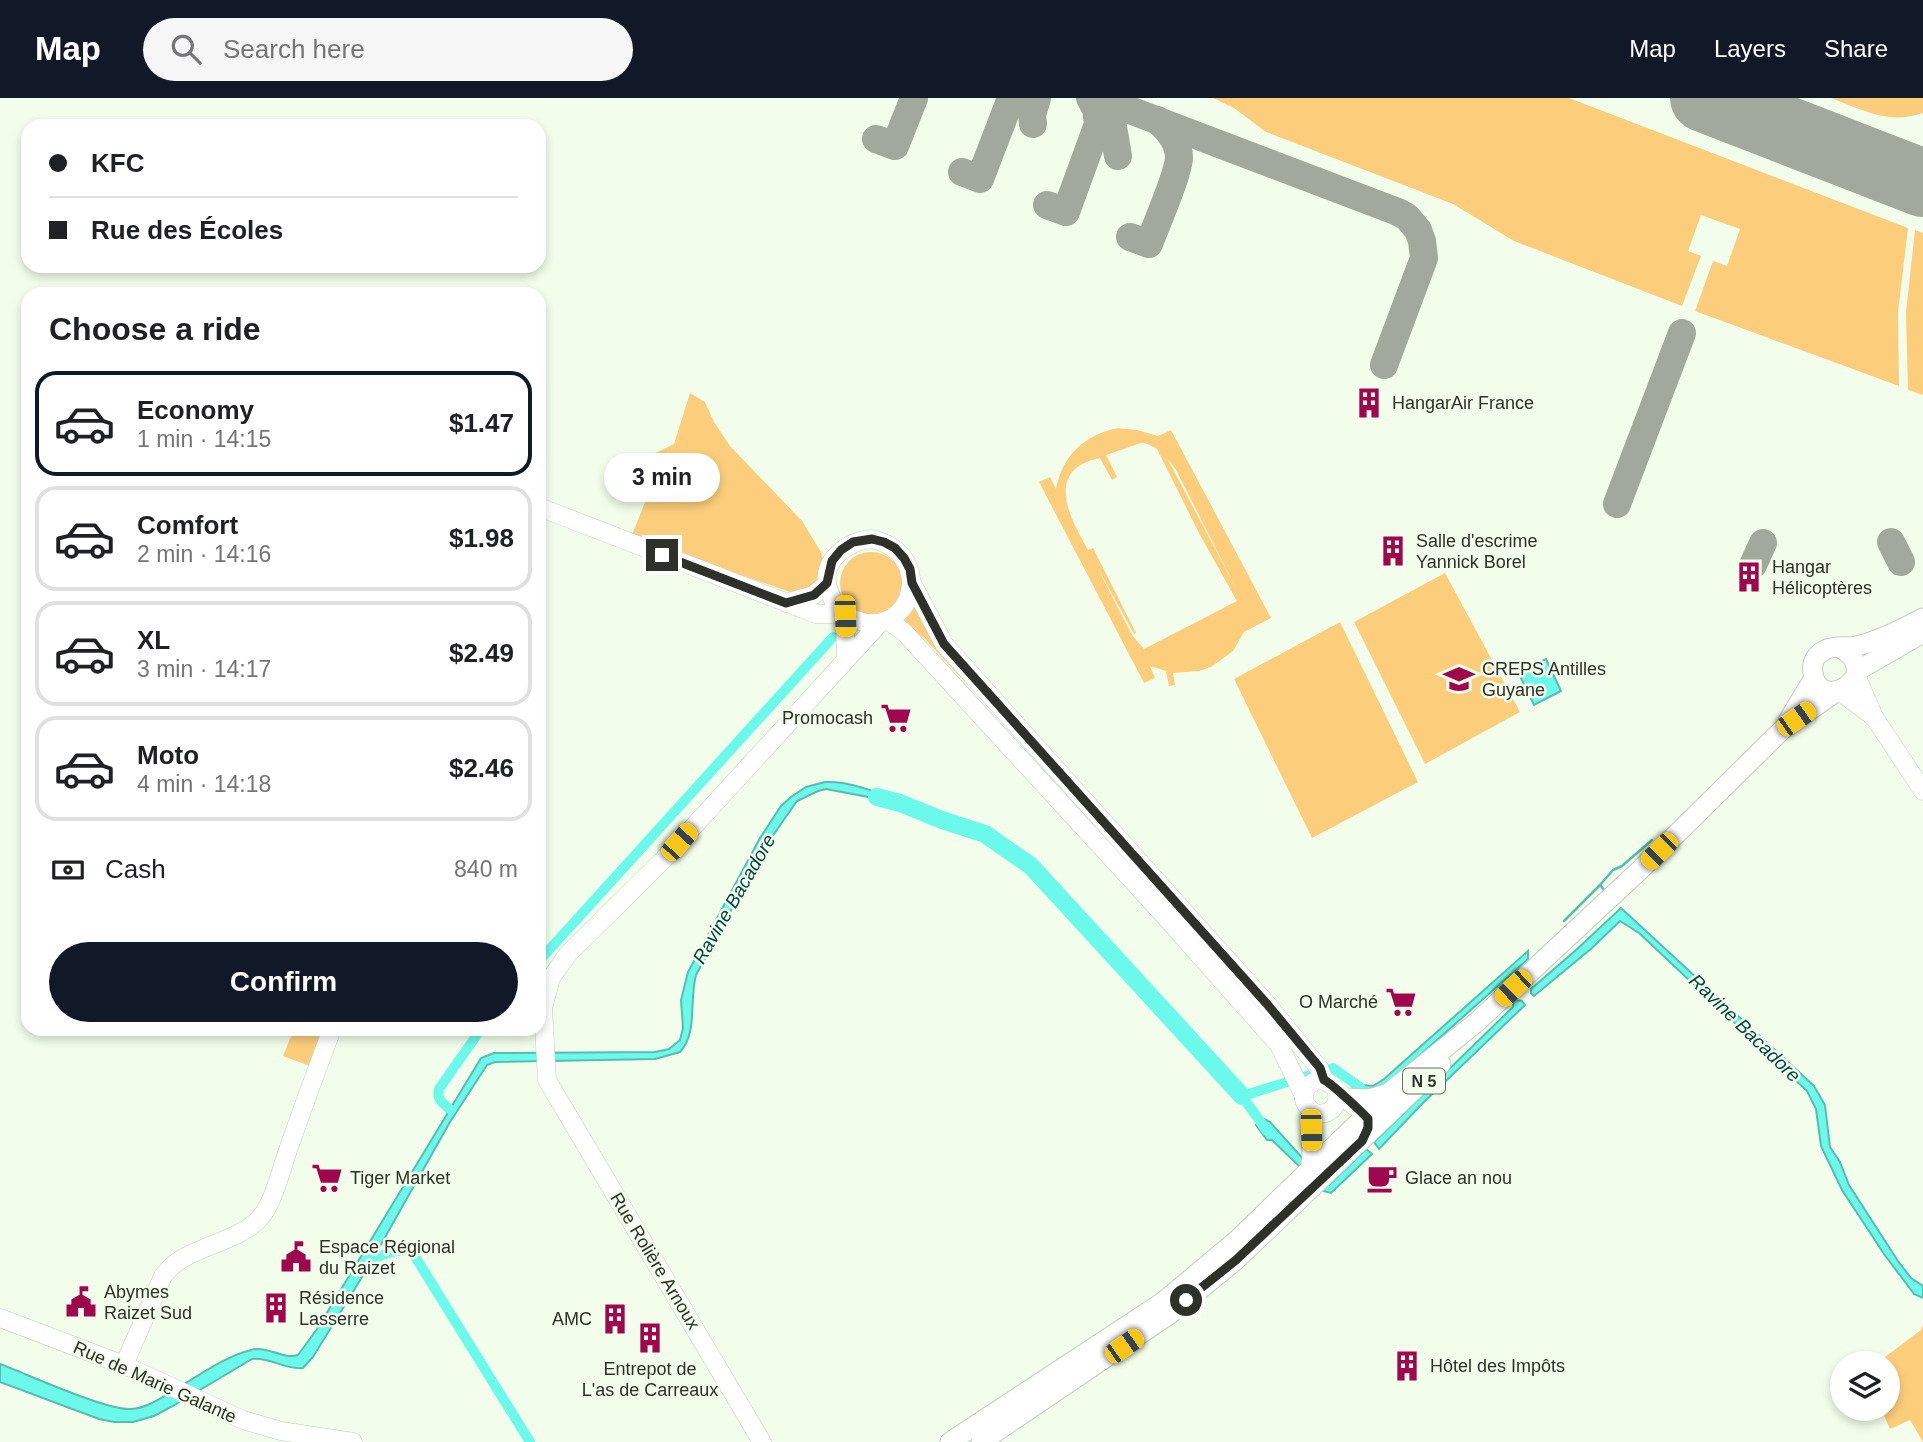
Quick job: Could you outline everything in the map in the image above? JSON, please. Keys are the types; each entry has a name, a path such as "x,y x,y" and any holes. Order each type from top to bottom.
{"main road":[{"path":"546,510 816,614 843,615 863,623 883,622 905,632 1279,1045 1301,1091 1311,1130 1310,1171"},
{"path":"846,660 843,615 827,583 832,561 841,550 853,542 872,539 891,545 904,558 910,569 912,583 944,644 1267,1004 1330,1083 1365,1115 1369,1122 1366,1137"},
{"path":"786,603 814,595 827,583"},
{"path":"846,660 883,622 902,608 912,583"},
{"path":"1874,717 1838,691 1821,687 1814,678 1812,668 1819,654 1829,648 1842,649 1879,639 1923,618"},
{"path":"1838,691 1851,684 1857,673 1923,633"},
{"path":"1842,649 1852,657 1874,717 1923,791"},
{"name":"Rue Rolière Arnoux","path":"546,999 551,978 568,954 661,862 846,660"},
{"name":"N 5","path":"1784,728 1814,678"},
{"name":"N 5","path":"981,1442 1170,1314 1236,1260 1329,1161 1365,1115 1478,1021 1784,728 1838,691"},
{"name":"N 5","path":"950,1442 1163,1302 1237,1240 1310,1171 1366,1137 1459,1046 1478,1021"},
{"path":"124,1366 163,1276 169,1269 252,1225 263,1214 278,1181 329,1036"},
{"name":"Rue Rolière Arnoux","path":"544,1036 547,1080 762,1442"},
{"path":"1301,1091 1311,1083 1330,1083 1369,1099 1390,1092"},
{"path":"1301,1091 1319,1114 1328,1113 1335,1106 1330,1083"},
{"path":"1311,1130 1329,1161"},
{"name":"Rue de Marie Galante","path":"0,1318 124,1366 243,1420 272,1429 353,1442"}],"shaded area":[{"path":"1213,98 1569,98 1908,228 1898,312 1899,386 1695,311 1713,261 1727,266 1740,229 1701,215 1688,251 1701,256 1682,306 1514,241 1453,204 1266,132 1234,108"},
{"path":"1831,98 1923,98 1923,113 1887,117"},
{"path":"1915,230 1923,233 1923,395 1908,390 1906,312"},
{"path":"690,393 705,402 730,446 802,521 823,560 814,584 790,592 631,537 648,495 639,461 674,444"},
{"path":"1118,428 1158,436 1171,430 1271,618 1244,632 1233,651 1211,667 1173,673 1175,685 1169,686 1166,671 1150,666 1155,678 1144,683 1039,482 1050,477 1056,489 1064,466 1077,448 1106,431","holes":["1141,443 1157,449 1237,601 1144,649 1132,635 1095,563 1134,634 1136,633 1093,548 1088,550 1078,532 1066,499 1069,478 1083,463 1100,458 1112,480 1117,477 1106,455","1167,458 1176,470 1237,590"]},
{"path":"871,552 883,554 893,561 900,571 900,595 893,605 883,612 871,614 859,612 849,605 842,595 840,583 842,571 849,561 859,554"},
{"path":"1445,573 1520,712 1425,764 1354,622"},
{"path":"919,601 967,680 965,682 924,638 904,625 903,622"},
{"path":"1340,622 1418,782 1312,838 1234,679"},
{"path":"291,1036 321,1036 310,1066 283,1056"},
{"path":"1923,1325 1923,1442 1910,1420 1890,1429 1886,1421 1900,1421 1900,1351 1893,1351 1921,1330"}],"water":[{"path":"1546,659 1561,691 1534,705 1518,672"},
{"path":"825,782 863,788 900,803 826,789 797,801 767,844 696,975 691,1026 686,1044 680,1052 655,1059 495,1062 487,1065 450,1122 370,1264 313,1357 303,1368 252,1359 173,1406 154,1416 133,1422 99,1419 0,1382 0,1364 86,1398 131,1409 152,1403 241,1353 257,1349 287,1356 298,1355 317,1329 481,1058 494,1053 655,1052 669,1049 680,1040 683,1028 681,1000 688,972 760,838 781,806 791,797 806,787"},
{"path":"1621,908 1814,1086 1825,1105 1830,1147 1840,1162 1849,1185 1898,1261 1911,1278 1923,1286 1923,1298 1914,1294 1884,1254 1842,1190 1821,1146 1816,1109 1807,1091 1639,933 1620,921 1534,996 1531,993 1531,989"},
{"path":"1528,951 1528,959 1381,1090 1360,1093 1348,1083 1354,1078 1363,1085 1373,1086 1384,1079"},
{"path":"1514,1000 1522,1001 1525,1005 1379,1149 1374,1142 1513,1007"},
{"path":"1264,1119 1270,1122 1305,1161 1301,1168 1272,1140 1267,1140 1256,1125"},
{"path":"1366,1149 1372,1154 1331,1193 1320,1190 1326,1184 1329,1185"}],"waterway":[{"path":"546,953 833,637"},
{"name":"Ravine Bacadore","path":"877,797 985,834 1031,866 1242,1096"},
{"path":"1600,885 1613,870 1622,866 1652,840"},
{"path":"1564,921 1600,885 1605,891"},
{"path":"451,1110 439,1099 439,1089 476,1036"},
{"path":"1267,1131 1242,1096 1333,1068 1361,1088"},
{"path":"363,1265 386,1253 411,1250 530,1442"}],"taxiway":[{"path":"876,139 895,146 914,98"},
{"path":"962,172 980,179 1011,98"},
{"path":"1033,124 1032,115 1037,98"},
{"path":"1047,205 1066,212 1098,124 1096,109 1090,98"},
{"path":"1098,98 1407,217 1418,230 1424,258 1384,365"},
{"path":"1130,237 1149,244 1178,166 1179,152 1175,142 1157,120"},
{"path":"1112,121 1118,156"},
{"path":"1885,168 1923,169"},
{"path":"1617,504 1682,333"},
{"path":"1891,542 1901,562"},
{"path":"1753,565 1763,543"}],"runway":[{"path":"1704,98 1923,183"}],"place":[{"name":"HangarAir France","path":"1369,403"},
{"name":"Salle d'escrime Yannick Borel","path":"1393,551"},
{"name":"Hangar Hélicoptères","path":"1749,577"},
{"name":"CREPS Antilles Guyane","path":"1459,679"},
{"name":"Promocash","path":"896,718"},
{"name":"O Marché","path":"1401,1002"},
{"name":"Tiger Market","path":"327,1178"},
{"name":"Glace an nou","path":"1382,1178"},
{"name":"Espace Régional du Raizet","path":"296,1257"},
{"name":"Abymes Raizet Sud","path":"81,1302"},
{"name":"Résidence Lasserre","path":"276,1308"},
{"name":"AMC","path":"615,1319"},
{"name":"Entrepot de L'as de Carreaux","path":"650,1338"},
{"name":"Hôtel des Impôts","path":"1407,1366"}],"route":[{"path":"662,555 786,603 814,595 827,583 832,561 841,550 853,542 872,539 895,548 910,569 912,583 944,644 1267,1004 1320,1068 1324,1080 1333,1084 1337,1093 1368,1119 1366,1137 1362,1141 1236,1260 1186,1300"}]}
